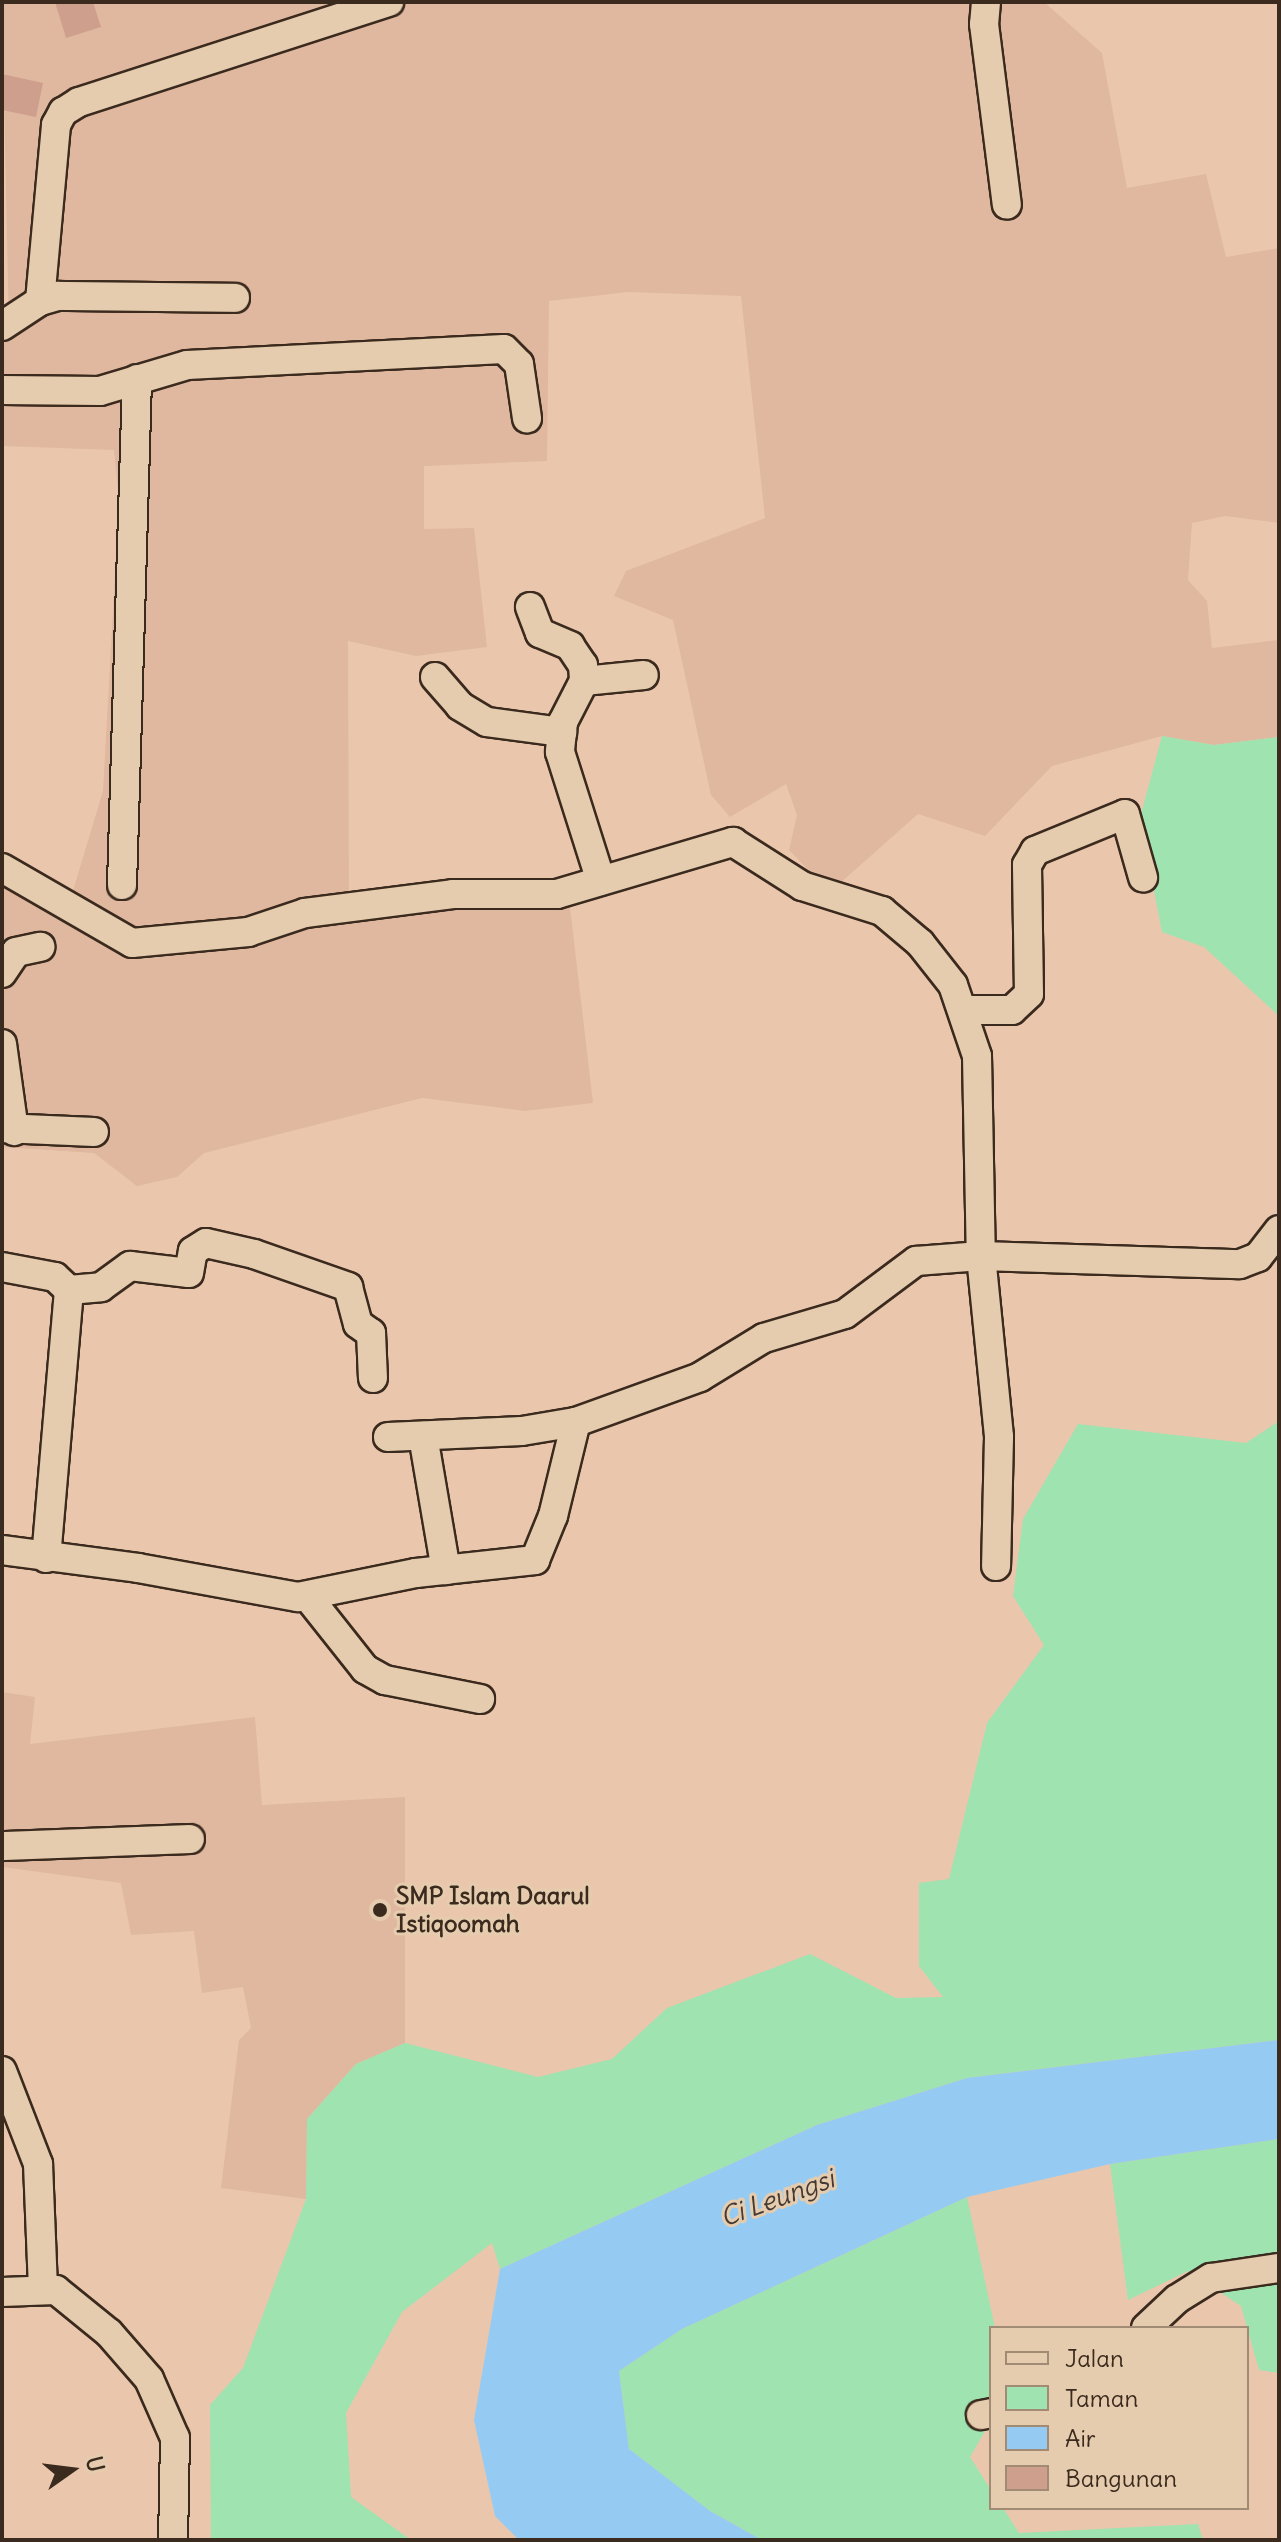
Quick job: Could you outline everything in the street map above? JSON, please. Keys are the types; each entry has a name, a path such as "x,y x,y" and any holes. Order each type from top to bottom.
{"street":[{"path":"40,301 56,125 63,112 79,102 389,2"},
{"path":"986,2 984,24 1007,205"},
{"path":"2,326 40,301 58,296 235,298"},
{"path":"2,390 100,391 187,365 504,349 516,356 527,418"},
{"path":"122,885 137,379"},
{"path":"530,607 540,633 578,654 584,681 562,732 565,779 601,881"},
{"path":"584,681 644,675"},
{"path":"435,677 479,719 562,732"},
{"path":"965,1010 1012,1010 1029,994 1027,865 1035,851 1125,814 1143,877"},
{"path":"2,868 118,936 147,943 248,932 305,913 453,894 527,898 738,843 802,886 882,911 940,966 965,1010 980,1089 981,1256 999,1437 996,1566"},
{"path":"2,973 16,952 40,947"},
{"path":"2,1044 8,1129 94,1132"},
{"path":"388,1437 522,1431 576,1422 700,1377 764,1338 845,1314 916,1261 981,1256 1240,1264 1258,1257 1279,1230"},
{"path":"2,1267 55,1277 69,1290 101,1287 130,1266 189,1273 193,1251 206,1243 254,1254 348,1287 358,1324 371,1333 373,1378"},
{"path":"46,1558 69,1290"},
{"path":"2,1550 308,1597 446,1570 535,1560 553,1516 576,1422"},
{"path":"423,1436 446,1570"},
{"path":"308,1597 343,1647 375,1675 480,1699"},
{"path":"2,1846 190,1839"},
{"path":"2,2071 38,2164 43,2288"},
{"path":"1148,2326 1177,2299 1211,2278 1279,2268"},
{"path":"2,2292 43,2288 69,2298 109,2333 163,2404 175,2438 173,2540"}],"shaded area":[{"path":"2,2 1044,2 1102,53 1127,188 1206,174 1226,257 1279,248 1279,523 1225,516 1192,523 1188,580 1207,601 1212,648 1279,640 1279,737 1214,745 1162,736 1052,766 985,836 918,814 830,892 789,850 797,815 786,784 730,817 711,795 673,620 614,596 626,571 765,518 741,296 628,292 549,301 547,461 424,466 424,529 474,528 487,647 416,656 348,641 349,913 568,890 593,1103 525,1111 422,1098 204,1153 177,1177 137,1186 94,1153 2,1147 2,875 65,917 103,791 119,501 114,450 2,446 2,334 9,328"},
{"path":"2,1692 35,1697 30,1744 255,1717 262,1805 405,1797 405,2043 356,2064 307,2119 306,2199 221,2188 239,2040 251,2028 243,1987 202,1993 194,1931 131,1935 121,1883 2,1867"}],"green space":[{"path":"1162,736 1214,745 1279,737 1279,1016 1204,947 1162,932 1140,818"},
{"path":"1279,1421 1279,2040 967,2078 817,2125 500,2269 492,2243 402,2312 346,2413 351,2497 411,2540 211,2540 210,2405 243,2368 306,2199 307,2119 356,2064 405,2043 538,2077 612,2059 667,2008 810,1954 896,1998 943,1997 919,1966 919,1883 949,1879 987,1723 1044,1645 1013,1596 1023,1519 1078,1424 1246,1443"},
{"path":"1279,2139 1279,2373 1259,2370 1241,2306 1188,2271 1128,2300 1110,2164"},
{"path":"967,2197 995,2326 989,2326 989,2424 970,2457 989,2487 989,2510 1004,2510 1019,2533 1198,2524 1203,2540 762,2540 710,2511 629,2449 619,2371 682,2329"}],"water":[{"name":"Ci Leungsi","path":"1279,2040 1279,2139 1110,2164 967,2197 682,2329 619,2371 629,2449 710,2511 762,2540 519,2540 495,2516 474,2420 500,2269 817,2125 967,2078"}],"building":[{"path":"55,2 93,2 101,27 66,38"},
{"path":"2,74 43,83 36,117 2,110"}],"place":[{"name":"SMP Islam Daarul Istiqoomah","path":"380,1910"}]}
